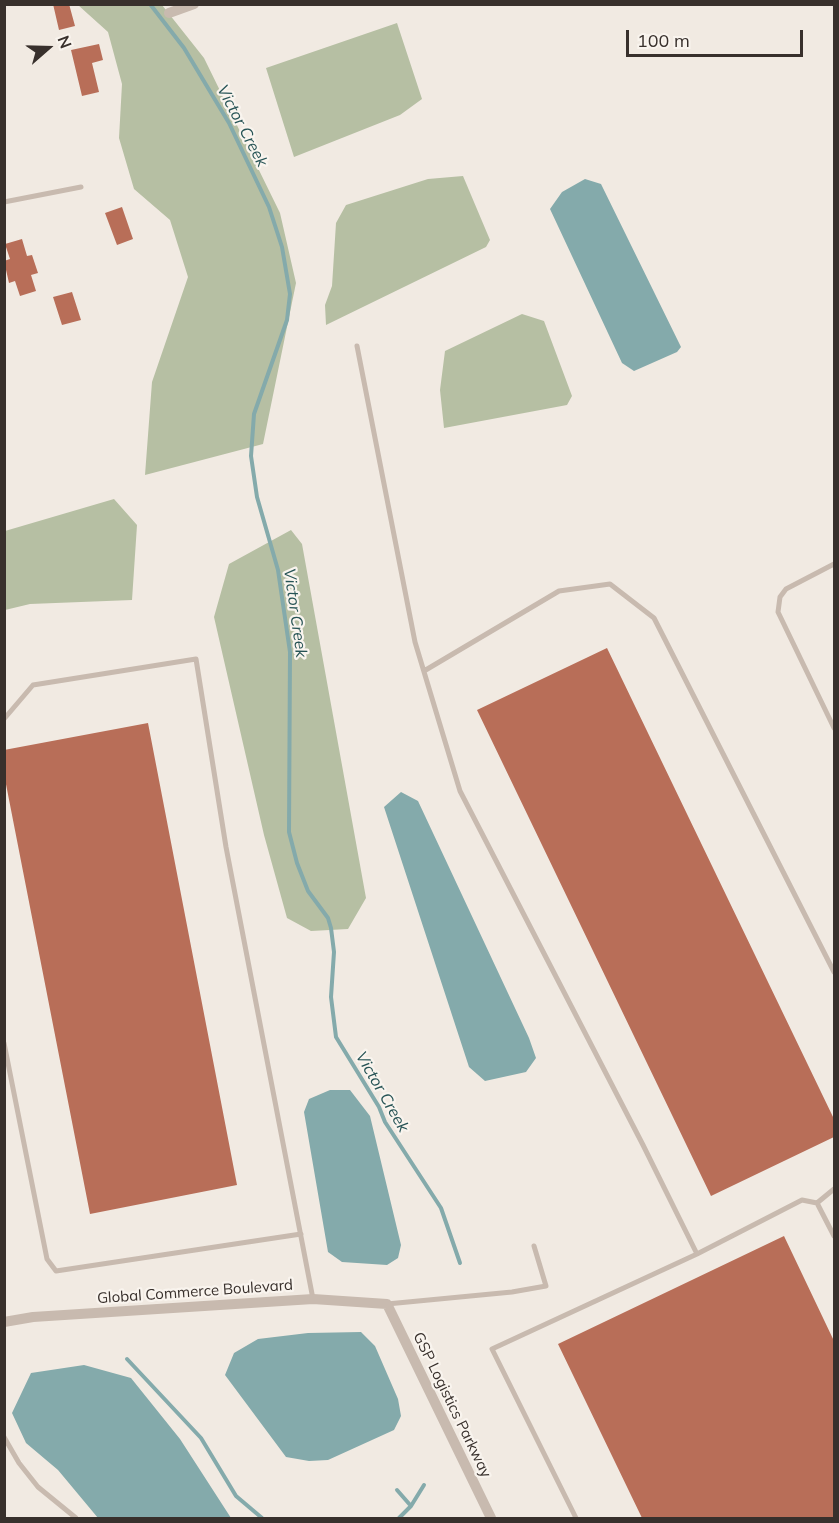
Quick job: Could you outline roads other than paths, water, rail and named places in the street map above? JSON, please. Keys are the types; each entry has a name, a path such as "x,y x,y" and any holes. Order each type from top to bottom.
{"street":[{"path":"169,13 194,4"},
{"name":"Global Commerce Boulevard","path":"4,1322 33,1317 313,1299 387,1304"},
{"name":"GSP Logistics Parkway","path":"387,1304 491,1518"}],"lane":[{"path":"4,201 81,187"},
{"path":"357,346 416,642 460,791 697,1254"},
{"path":"834,564 786,590 780,597 778,612 834,728"},
{"path":"424,671 559,591 610,584 654,618 834,972"},
{"path":"4,719 33,685 196,659 226,847 313,1299"},
{"path":"4,1043 47,1259 56,1271 301,1234"},
{"path":"817,1203 834,1189"},
{"path":"576,1518 492,1349 697,1254 802,1200 817,1203"},
{"path":"817,1203 834,1236"},
{"path":"387,1304 512,1292 546,1286 534,1246"},
{"path":"4,1437 19,1463 38,1487 76,1518"}],"water":[{"path":"585,179 601,184 681,347 677,352 634,371 622,363 550,209 562,192"},
{"path":"401,792 418,801 529,1038 536,1058 526,1072 485,1081 469,1067 384,807"},
{"path":"330,1090 350,1090 370,1116 401,1245 398,1258 387,1265 342,1262 328,1252 304,1112 309,1099"},
{"path":"361,1332 375,1346 398,1399 401,1416 394,1430 328,1460 309,1461 286,1457 225,1375 234,1353 258,1339 308,1333"},
{"path":"84,1365 131,1378 180,1439 231,1518 98,1518 58,1470 26,1443 12,1413 31,1373"}],"waterway":[{"name":"Victor Creek","path":"150,4 184,48 229,123 269,207 282,247 290,294 287,320 254,414 251,456 257,497 278,570 290,652 289,832 297,863 308,891 328,918 331,928 334,952 331,997 336,1037 379,1107 385,1122 441,1208 460,1263"},
{"path":"127,1359 201,1438 236,1496 262,1518"},
{"name":"Victor Creek","path":"399,1518 411,1506 424,1485"},
{"path":"397,1490 411,1506"}]}
